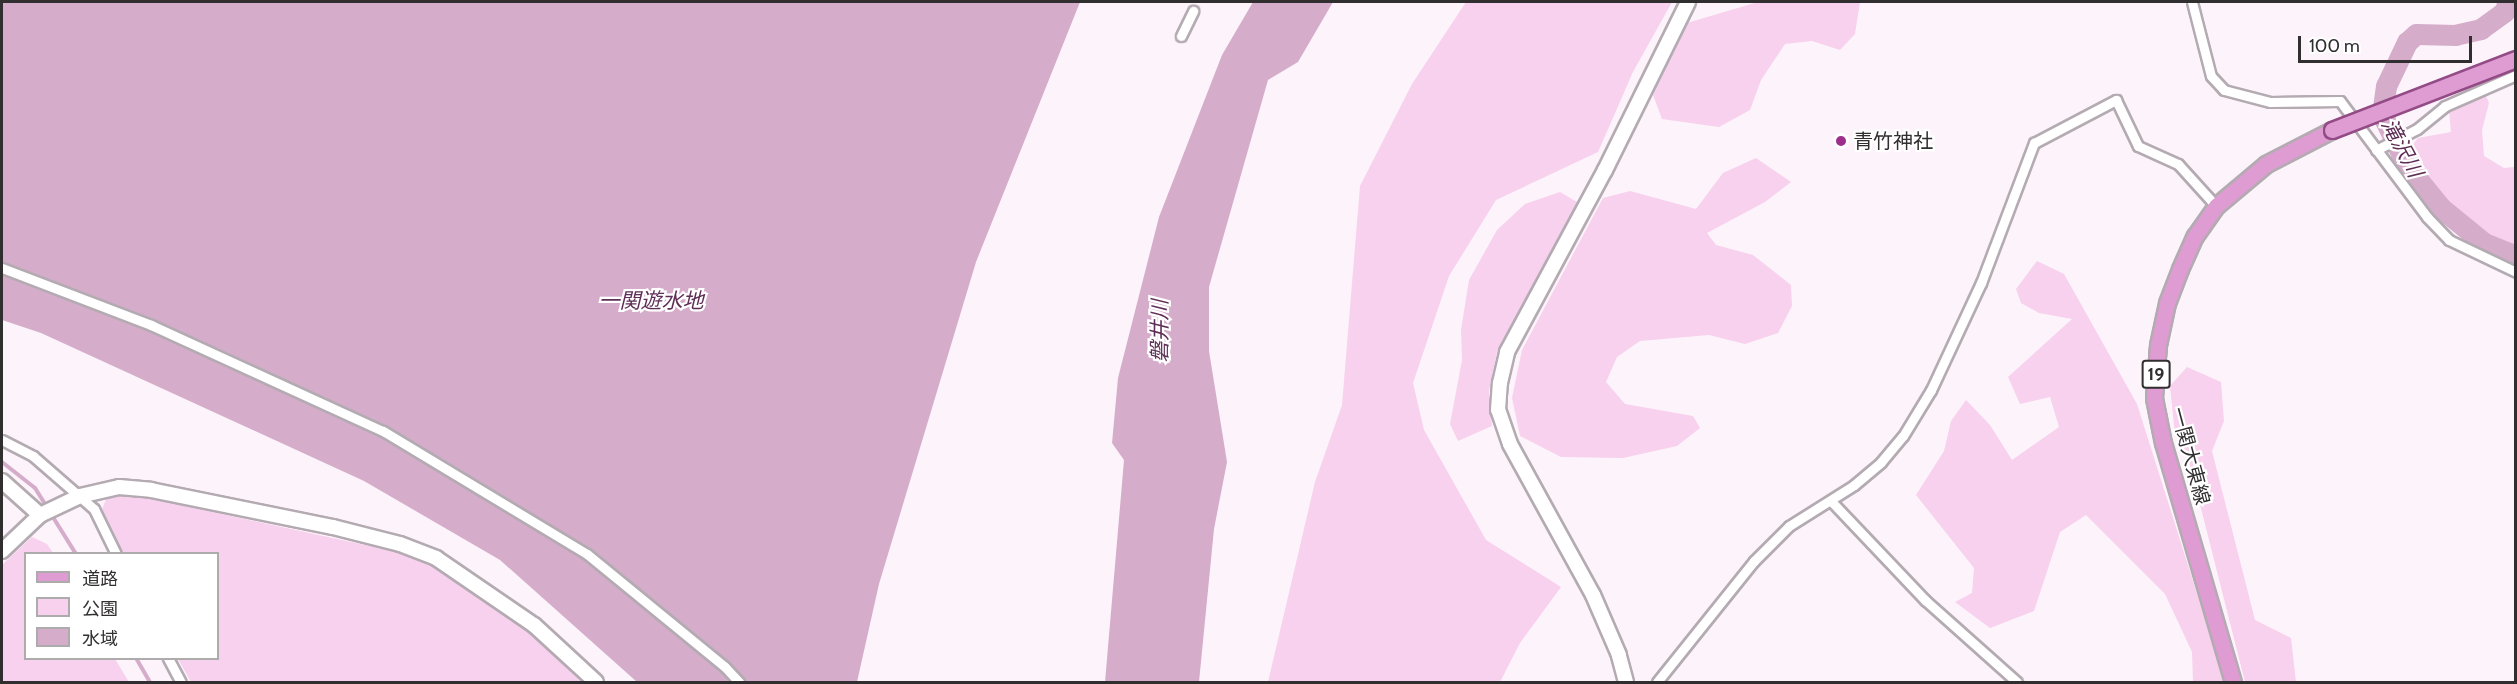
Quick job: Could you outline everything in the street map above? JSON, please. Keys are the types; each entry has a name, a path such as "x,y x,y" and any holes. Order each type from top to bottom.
{"main road":[{"name":"一関大東線","path":"2233,682 2163,443 2154,398 2158,345 2167,303 2195,236 2216,206 2266,164 2332,130 2516,59"}],"street":[{"path":"1626,682 1619,655 1593,595 1510,444 1498,410 1500,383 1507,352 1605,170 1688,2"},
{"path":"2192,2 2211,76 2224,90 2270,102 2336,99 2378,148 2427,217 2449,240 2516,272"},
{"path":"1181,36 1193,11"},
{"path":"2378,148 2417,129 2445,106 2516,75"},
{"path":"1657,682 1754,561 1789,526 1831,501 1881,462 1903,436 1931,390 1980,283 2034,143 2116,100 2138,146 2178,164 2216,206"},
{"path":"2,268 151,325 383,431 586,554 725,667 739,682"},
{"path":"2,440 33,456 94,509 115,552"},
{"path":"2,481 40,515"},
{"path":"2,550 40,515 80,496 119,487 151,490 400,544 469,578 534,624 596,682"},
{"path":"1831,501 1925,600 2017,682"},
{"path":"169,660 181,682"}],"green space":[{"path":"1466,2 1672,2 1633,72 1598,152 1496,200 1449,276 1413,383 1424,430 1486,540 1561,587 1520,643 1500,682 1268,682 1315,482 1342,405 1360,186 1412,84"},
{"path":"1758,2 1860,2 1855,34 1840,50 1812,41 1785,44 1761,80 1750,110 1719,127 1662,119 1653,95 1687,23"},
{"path":"2482,86 2489,103 2482,130 2484,156 2504,168 2515,167 2515,245 2504,243 2465,219 2432,188 2406,153 2418,138 2451,132 2449,111 2459,95"},
{"path":"1756,158 1791,182 1765,202 1707,233 1716,245 1753,255 1791,285 1792,306 1778,333 1745,344 1709,335 1640,341 1617,357 1606,382 1625,404 1693,416 1700,428 1677,446 1623,458 1561,457 1520,436 1512,398 1522,350 1603,198 1630,191 1696,209 1723,173"},
{"path":"1560,192 1582,205 1497,352 1489,390 1492,426 1458,441 1450,424 1462,360 1461,330 1469,280 1497,230 1525,204"},
{"path":"2037,261 2064,274 2137,404 2225,682 2193,682 2192,652 2165,594 2086,515 2060,532 2034,611 1990,628 1955,602 1972,593 1974,568 1916,495 1944,451 1951,421 1966,400 1990,425 2012,460 2059,427 2050,397 2020,404 2008,377 2072,319 2039,313 2021,303 2016,289"},
{"path":"2187,367 2221,382 2224,421 2212,451 2255,620 2291,638 2296,682 2245,682 2187,453 2175,435 2170,386"},
{"path":"120,492 402,553 443,571 529,632 581,682 191,682 179,660 219,660 219,552 123,552 102,509 108,495"},
{"path":"32,537 47,544 52,552 24,552 24,660 116,660 129,682 2,682 2,565"}],"water":[{"name":"一関遊水地","path":"2,2 1080,2 976,262 879,584 857,682 637,682 500,560 364,481 41,333 2,320"},
{"name":"磐井川","path":"1253,2 1333,2 1298,62 1268,80 1209,287 1209,351 1227,462 1214,529 1199,682 1105,682 1124,460 1112,443 1118,378 1159,217 1222,55"}],"waterway":[{"name":"滝沢川","path":"2508,2 2504,12 2481,29 2456,35 2416,34 2407,42 2386,86 2382,114 2407,166 2441,208 2484,243 2516,256"},
{"path":"2,462 35,488 47,507"},
{"path":"51,514 75,552"},
{"path":"137,660 150,682"}],"place":[{"name":"青竹神社","path":"1841,141"}]}
